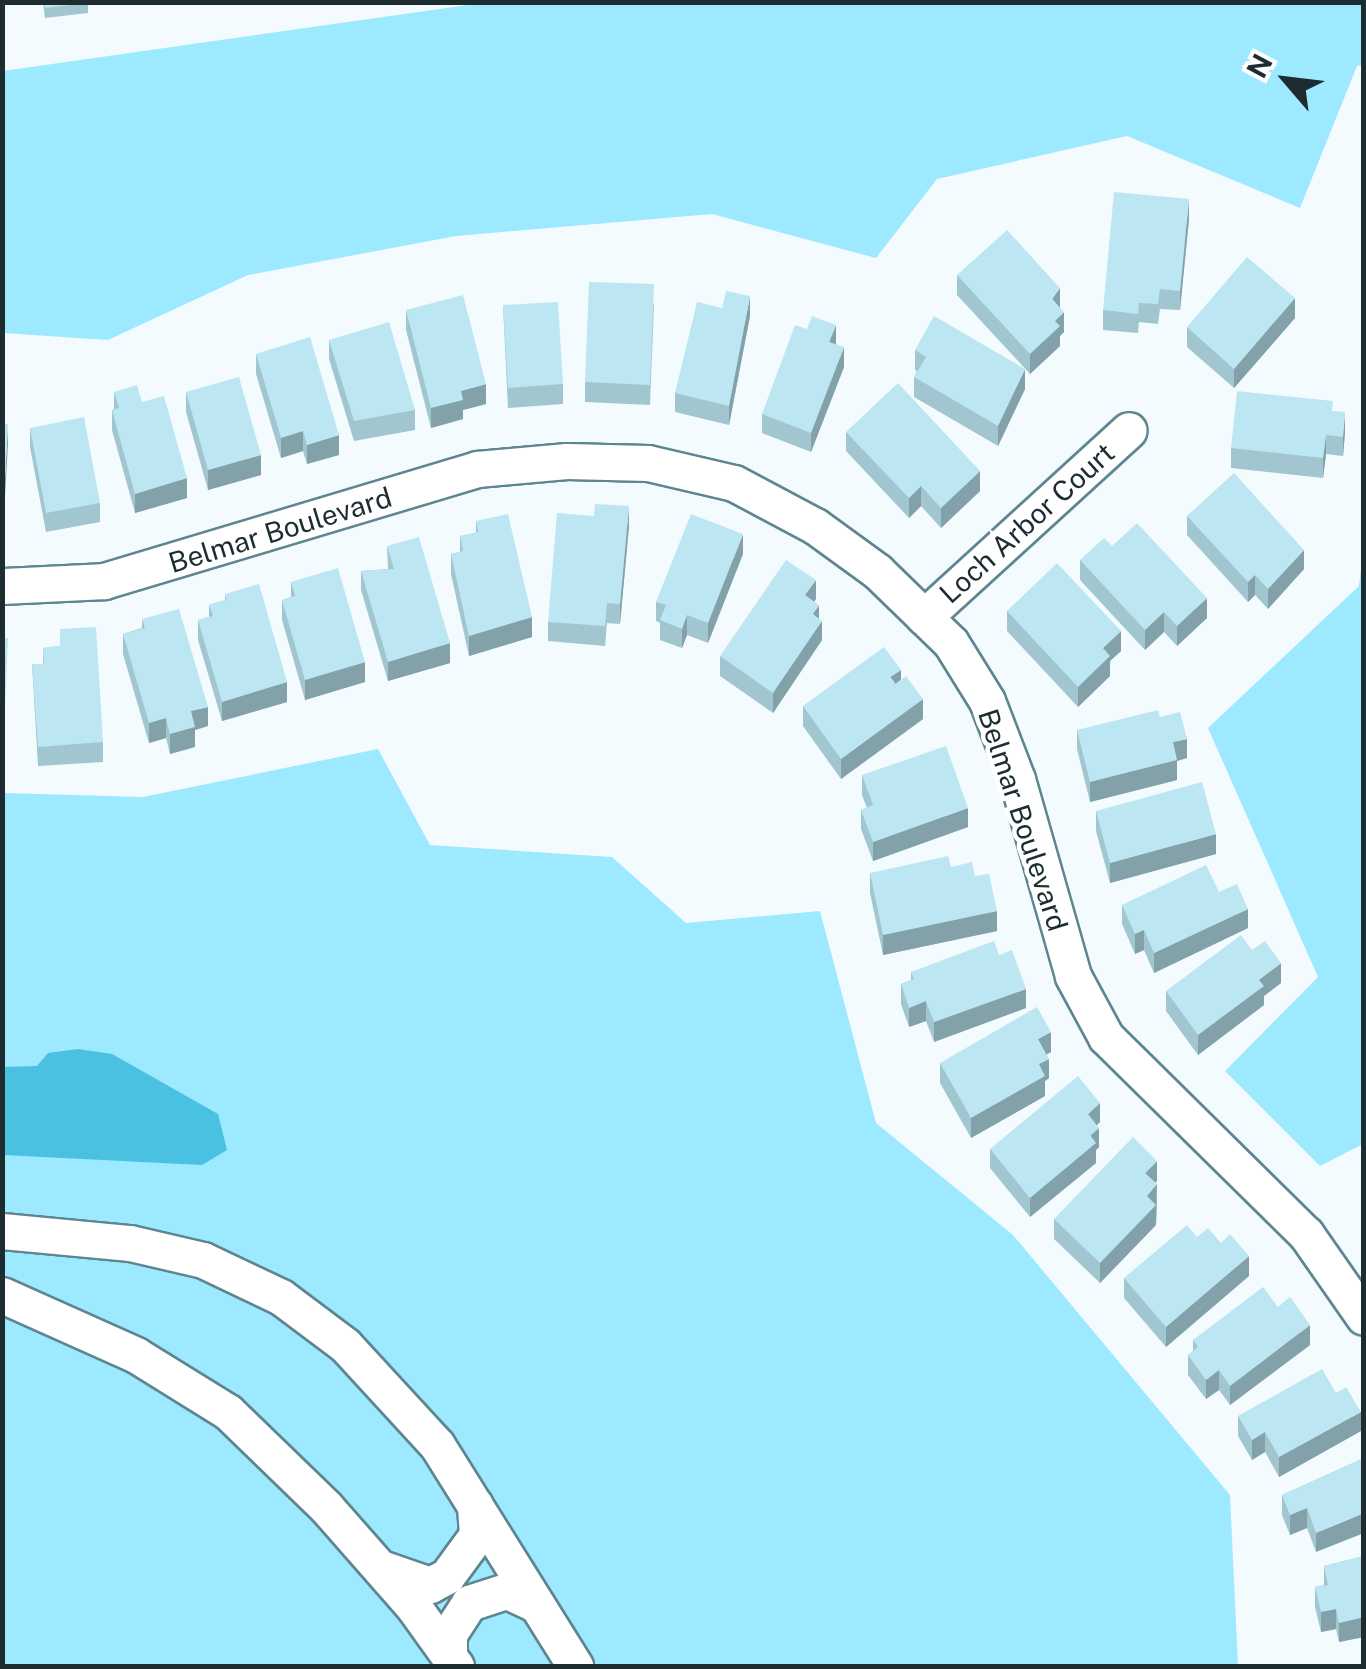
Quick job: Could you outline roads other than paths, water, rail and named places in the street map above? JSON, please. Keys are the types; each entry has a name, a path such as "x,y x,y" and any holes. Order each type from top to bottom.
{"street":[{"name":"Loch Arbor Court","path":"924,616 1129,430"},
{"name":"Belmar Boulevard","path":"2,586 104,581 477,469 648,463 734,483 815,526 951,642 987,701 1074,976 1106,1037 1306,1234 1364,1317"},
{"path":"2,1231 130,1242 203,1260 281,1297 345,1345 437,1445 575,1666"},
{"path":"2,1295 136,1355 228,1412 378,1566 452,1662"},
{"path":"378,1566 430,1585 447,1576 477,1536 474,1505"},
{"path":"452,1662 450,1634 469,1603 508,1591 536,1605"}]}
